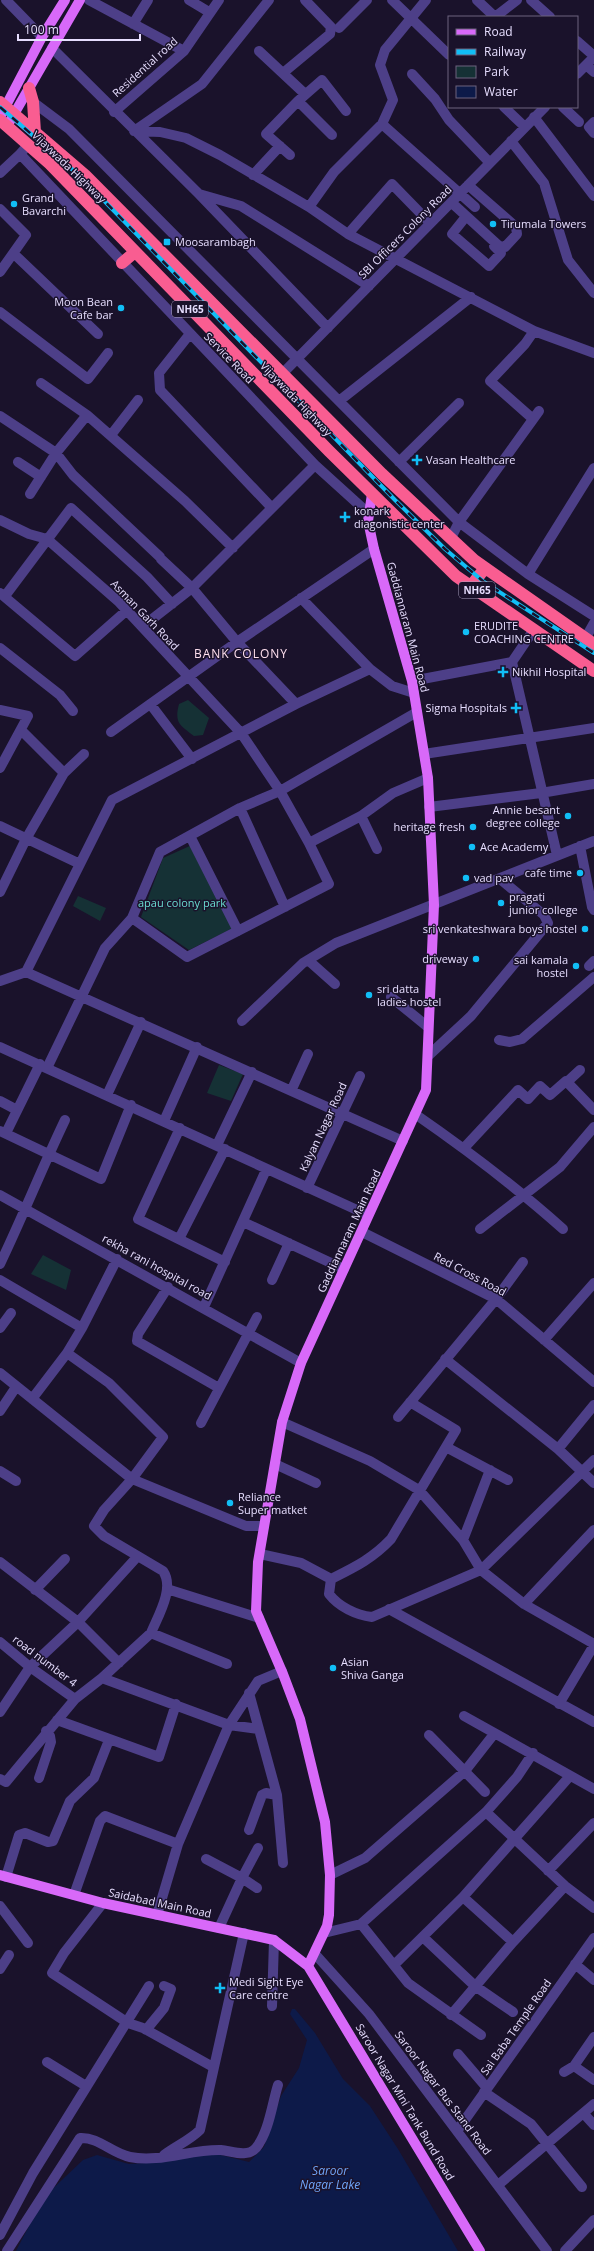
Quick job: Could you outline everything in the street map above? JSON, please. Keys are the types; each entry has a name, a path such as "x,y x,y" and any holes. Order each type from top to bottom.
{"highway":[{"path":"29,88 33,102 35,132"},
{"name":"Vijaywada Highway","path":"2,114 16,114 85,175 382,474 484,568 589,642"},
{"name":"Vijaywada Highway","path":"2,114 24,149 50,164 372,494 456,576 533,631 594,671"},
{"path":"122,263 135,252"},
{"path":"212,331 230,321"},
{"path":"471,586 484,568"}],"main road":[{"path":"2,114 42,37 65,0"},
{"path":"16,114 29,88 80,0"},
{"name":"Gaddiannaram Main Road","path":"308,1966 324,1933 329,1915 330,1875 325,1822 300,1719 282,1670 256,1611 260,1554 282,1422 301,1363 426,1090 428,1056 434,905 428,778 412,681 374,549 368,513 372,494"},
{"name":"Saidabad Main Road","path":"3,1876 103,1903 274,1940 308,1966"},
{"name":"Saroor Nagar Mini Tank Bund Road","path":"308,1966 480,2251"}],"street":[{"path":"6,0 42,37"},
{"name":"Residential road","path":"89,0 184,51"},
{"path":"133,24 148,0"},
{"path":"188,0 209,12"},
{"name":"Residential road","path":"114,112 184,51 209,12 219,0"},
{"path":"134,130 202,84 269,0"},
{"path":"283,73 330,34 331,27 305,0"},
{"path":"339,28 367,0"},
{"path":"392,0 410,20 448,55"},
{"path":"309,207 334,172 382,124 393,100 380,65 385,50 426,0"},
{"path":"477,0 494,16"},
{"path":"496,16 517,0"},
{"path":"531,0 549,16"},
{"path":"578,42 594,56 578,73"},
{"path":"52,48 114,112 199,194 328,328"},
{"path":"259,51 283,73 332,135"},
{"path":"586,65 594,72"},
{"path":"412,74 435,99 449,120 490,163"},
{"path":"290,155 266,134 322,80 346,111"},
{"path":"33,102 69,129 459,522 528,574 594,616"},
{"path":"505,108 525,127"},
{"name":"SBI Officers Colony Road","path":"282,374 544,108"},
{"path":"564,108 579,122"},
{"path":"534,117 594,196"},
{"path":"594,122 589,127 594,133"},
{"path":"382,124 475,207"},
{"path":"134,130 160,132 186,138 220,155 309,207 348,234 534,331 594,353"},
{"path":"511,141 544,183 568,260 594,293"},
{"path":"253,175 280,146"},
{"path":"0,173 24,149"},
{"name":"Service Road","path":"24,149 122,263 189,334 315,465 368,513"},
{"path":"348,234 392,184 430,223"},
{"path":"465,218 499,246 505,247 518,231 516,227 468,185"},
{"path":"199,194 241,206 369,286"},
{"path":"450,204 465,218 500,251 500,254 490,266 452,234 465,218 484,198"},
{"path":"0,209 26,235 0,272"},
{"path":"14,254 98,334"},
{"path":"339,401 471,297"},
{"path":"0,312 88,379 108,352"},
{"path":"451,538 459,522 536,415 490,380 525,344 534,331"},
{"path":"189,334 159,373 160,390 271,507"},
{"path":"41,383 87,414 185,501 233,548"},
{"path":"111,435 138,400"},
{"path":"399,462 459,403"},
{"path":"30,494 56,452 87,414"},
{"path":"0,416 56,452 73,475 192,588 237,642 296,704"},
{"path":"18,462 41,477"},
{"path":"142,628 192,588 233,548 271,507 315,465"},
{"path":"528,574 594,468"},
{"path":"126,611 75,656 2,595 71,508 147,577 172,604"},
{"name":"Asman Garh Road","path":"0,520 29,534 47,539 126,611 241,733 280,791 309,843 329,884 285,907"},
{"path":"111,732 151,705 237,642 374,549"},
{"path":"301,598 370,669 392,686 414,694"},
{"path":"589,642 594,624"},
{"path":"412,681 512,662 533,631"},
{"path":"0,648 60,695 73,711"},
{"path":"512,662 531,738 541,793 557,855"},
{"path":"26,972 112,800 296,704 370,669"},
{"path":"151,705 192,759"},
{"path":"0,710 28,716 0,768"},
{"path":"131,1106 101,1179 3,1132 44,1066 82,996 105,948 132,918 160,852 240,808 280,791 417,712"},
{"path":"424,754 594,728"},
{"path":"21,730 64,773"},
{"path":"0,892 26,839 64,773 84,754"},
{"path":"309,843 361,816 393,792 428,778"},
{"path":"429,807 541,793 594,784"},
{"path":"132,918 187,957 285,907 240,808"},
{"path":"361,816 377,849"},
{"path":"0,826 80,864"},
{"path":"190,836 238,931"},
{"path":"242,1021 308,960 336,943 385,922 434,905 557,855 589,845 592,907 594,910"},
{"path":"428,1056 471,1016 548,923 544,915 500,879"},
{"path":"308,960 335,984"},
{"path":"0,981 26,972 292,1089 403,1140"},
{"path":"499,1040 510,1042 522,1039 594,977"},
{"path":"391,997 428,1027"},
{"path":"107,1095 140,1022"},
{"path":"0,1047 180,1128 266,1170 368,1216"},
{"path":"164,1121 197,1047"},
{"path":"292,1089 308,1054"},
{"path":"464,1148 518,1090 528,1099 540,1086 550,1095 580,1070"},
{"path":"179,1239 221,1147 252,1072"},
{"name":"Kalyan Nagar Road","path":"307,1188 360,1076"},
{"path":"567,1082 594,1110"},
{"path":"0,1101 17,1110"},
{"path":"415,1114 464,1148 524,1194 563,1229"},
{"path":"0,1264 27,1209 49,1154 65,1120"},
{"path":"480,1229 560,1167 594,1127"},
{"path":"180,1128 138,1219 225,1262"},
{"path":"204,1307 266,1170"},
{"name":"rekha rani hospital road","path":"0,1195 204,1307 301,1363"},
{"path":"243,1222 344,1269"},
{"name":"Red Cross Road","path":"362,1232 496,1299 594,1382"},
{"path":"272,1280 289,1243"},
{"path":"32,1399 67,1354 117,1259"},
{"path":"398,1417 496,1299 523,1262"},
{"path":"0,1280 82,1328"},
{"path":"544,1340 594,1283"},
{"path":"168,1287 138,1334 137,1341 219,1388"},
{"path":"0,1328 11,1313"},
{"path":"201,1423 250,1333 257,1317"},
{"path":"0,1779 6,1782 46,1731 75,1699 102,1678 152,1633 167,1589 168,1579 163,1571 137,1557 104,1536 94,1526 104,1510 132,1479 163,1436 109,1383 67,1354"},
{"path":"445,1359 558,1449 594,1484"},
{"path":"0,1373 132,1479 246,1526 264,1526"},
{"path":"0,1411 16,1387"},
{"path":"330,1579 368,1561 391,1539 446,1447 455,1429 410,1402"},
{"path":"558,1449 594,1405"},
{"path":"282,1422 370,1461 419,1490 463,1540 481,1570 524,1604 594,1644 559,1704"},
{"path":"446,1447 508,1480"},
{"path":"330,1579 329,1594 336,1604 365,1616 372,1617 481,1570 594,1460"},
{"path":"275,1464 316,1483"},
{"path":"463,1540 490,1470"},
{"path":"0,1471 16,1481"},
{"path":"524,1604 594,1530"},
{"path":"260,1554 301,1563 330,1579"},
{"path":"0,1712 30,1667 78,1622 137,1557"},
{"path":"35,1590 65,1559"},
{"path":"0,1562 78,1622 119,1663"},
{"path":"167,1589 259,1618"},
{"path":"389,1609 594,1722"},
{"path":"152,1633 227,1664"},
{"name":"road number 4","path":"0,1642 30,1667 75,1699"},
{"path":"157,1915 178,1844 229,1724 258,1681 282,1670"},
{"path":"102,1678 229,1724 259,1729"},
{"path":"249,1693 277,1795 283,1863"},
{"path":"57,1720 159,1757 176,1704"},
{"path":"464,1716 594,1789"},
{"path":"39,1778 52,1742 46,1731"},
{"path":"330,1875 365,1858 465,1771 494,1734"},
{"path":"429,1735 485,1792"},
{"path":"3,1876 19,1835 25,1832 48,1842 53,1841 70,1801 94,1778 109,1740"},
{"path":"324,1933 361,1924 486,1812 517,1777 532,1753"},
{"path":"394,1965 424,1938 463,1897 570,1776"},
{"path":"249,1830 262,1795 266,1793 277,1795"},
{"path":"486,1812 548,1871 594,1908"},
{"path":"74,1895 102,1818 105,1816 178,1844"},
{"path":"548,1871 594,1823"},
{"path":"219,1928 242,1878 258,1848"},
{"path":"206,1859 242,1878 257,1888"},
{"path":"451,2015 513,1942 565,1886"},
{"path":"463,1897 513,1942"},
{"path":"103,1903 64,1954 52,1973 128,2023 146,2030 212,2067"},
{"path":"0,1906 28,1943"},
{"path":"361,1924 408,1983 451,2015 481,2034"},
{"path":"164,2156 200,2130 212,2067 244,1933"},
{"path":"424,1938 475,1986 513,2012"},
{"name":"Sai Baba Temple Road","path":"457,2131 594,1938"},
{"path":"272,2006 274,1940"},
{"name":"Saroor Nagar Bus Stand Road","path":"314,1954 369,2014 548,2251"},
{"path":"0,1969 9,1955"},
{"path":"575,1964 594,1980"},
{"path":"0,2235 3,2224 33,2173 86,2086 128,2023 149,1986"},
{"path":"146,2030 167,2003 171,1989 164,1986"},
{"path":"564,2072 574,2066 594,2037"},
{"path":"458,2054 485,2090 531,2124 582,2187"},
{"path":"47,2062 86,2086"},
{"path":"574,2066 594,2080"},
{"path":"7,2251 80,2138 89,2138 115,2153 132,2157 164,2156 222,2150 247,2154 255,2149 263,2136 278,2085"},
{"path":"498,2185 594,2104"},
{"path":"584,2114 594,2125"},
{"path":"565,2251 594,2220"}],"green space":[{"path":"188,700 209,718 203,735 194,736 179,723 177,715 179,704"},
{"name":"apau colony park","path":"192,845 233,928 189,950 141,917 163,858"},
{"path":"78,896 106,908 100,921 73,906"},
{"path":"219,1065 243,1074 231,1101 207,1093"},
{"path":"43,1255 71,1270 66,1290 31,1274"}],"water":[{"name":"Saroor Nagar Lake","path":"292,2009 295,2009 315,2033 343,2079 370,2106 398,2149 458,2251 16,2251 44,2197 83,2160 97,2155 129,2164 160,2162 185,2155 221,2155 249,2162 264,2147 281,2096 299,2068 307,2040 290,2014"}],"railway":[{"path":"0,107 81,177 395,500 445,549 484,582 594,653"}],"place":[{"name":"Grand Bavarchi","path":"14,204"},
{"name":"Tirumala Towers","path":"493,224"},
{"name":"Moosarambagh","path":"167,242"},
{"name":"Moon Bean Cafe bar","path":"121,308"},
{"name":"Vasan Healthcare","path":"417,460"},
{"name":"konark diagonistic center","path":"345,517"},
{"name":"ERUDITE COACHING CENTRE","path":"466,632"},
{"name":"Nikhil Hospital","path":"503,672"},
{"name":"Sigma Hospitals","path":"516,708"},
{"name":"Annie besant degree college","path":"568,816"},
{"name":"heritage fresh","path":"473,827"},
{"name":"Ace Academy","path":"472,847"},
{"name":"cafe time","path":"580,873"},
{"name":"vad pav","path":"466,878"},
{"name":"pragati junior college","path":"501,903"},
{"name":"sri venkateshwara boys hostel","path":"585,929"},
{"name":"driveway","path":"476,959"},
{"name":"sai kamala hostel","path":"576,966"},
{"name":"sri datta ladies hostel","path":"369,995"},
{"name":"Reliance Super matket","path":"230,1503"},
{"name":"Asian Shiva Ganga","path":"333,1668"},
{"name":"Medi Sight Eye Care centre","path":"220,1988"}],"district":[{"name":"BANK COLONY","path":"241,654"}]}
